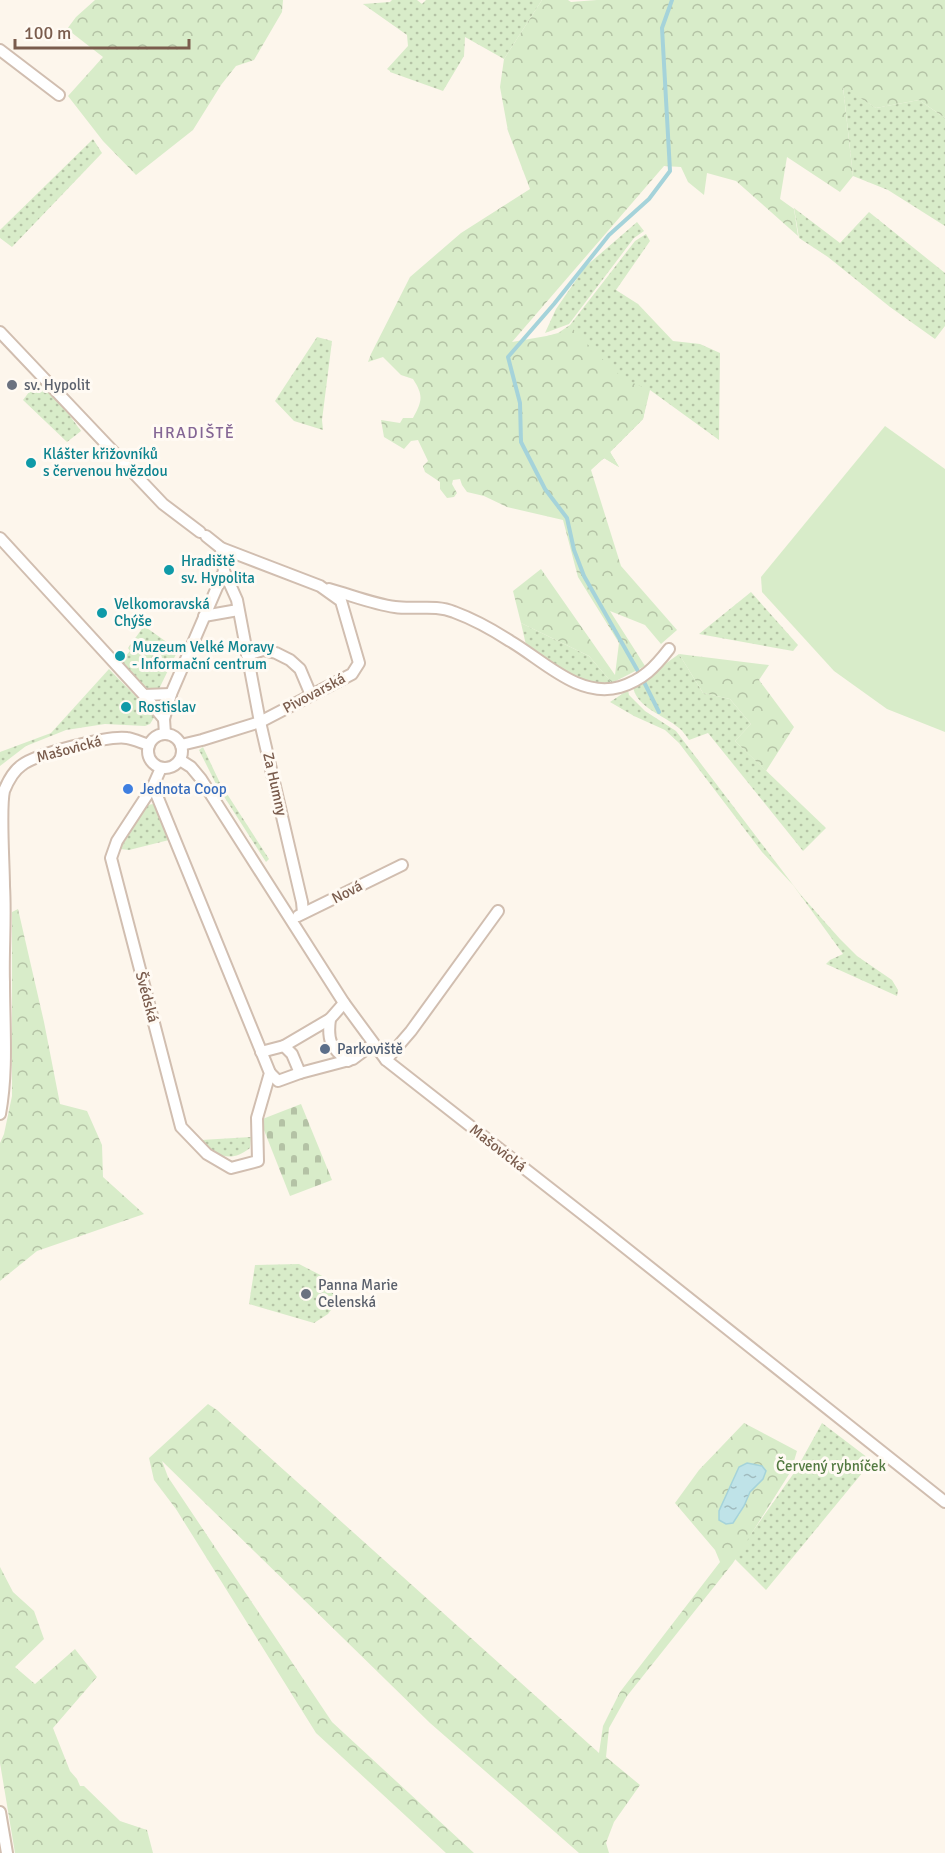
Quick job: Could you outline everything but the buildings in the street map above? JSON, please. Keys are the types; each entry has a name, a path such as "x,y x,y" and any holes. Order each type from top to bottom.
{"street":[{"path":"0,50 59,95"},
{"name":"Pivovarská","path":"0,332 163,504 221,548 320,586 341,601 359,663 351,674 260,722 181,745"},
{"path":"0,344 17,348"},
{"path":"0,537 164,719"},
{"path":"165,734 164,719 171,694 224,571 221,548"},
{"name":"Za Humny","path":"224,571 237,600 260,722 303,913"},
{"path":"320,586 394,607 410,609 439,607 454,612 510,640 578,684 602,690 630,684 647,674 662,660 669,649"},
{"path":"204,616 238,610"},
{"path":"247,655 263,650 276,652 290,660 300,669 311,695"},
{"path":"144,695 171,694"},
{"path":"165,734 175,737 181,745 180,760 172,767 161,768 153,764 148,757 148,745 156,736 165,734"},
{"name":"Mašovická","path":"0,1114 4,1095 5,1053 5,897 1,811 3,793 10,777 30,759 93,742 126,737 148,745"},
{"name":"Mašovická","path":"180,760 191,767 201,779 344,1003 386,1060 945,1502"},
{"name":"Švédská","path":"161,768 153,786 117,841 111,858 181,1126 207,1154 231,1168 258,1161 257,1118 270,1073"},
{"path":"153,786 270,1073 278,1081 348,1061 373,1044"},
{"name":"Nová","path":"292,919 402,865"},
{"path":"386,1060 411,1031 498,911"},
{"path":"261,1052 284,1046 330,1019 344,1003"},
{"path":"330,1019 328,1033 334,1050 348,1061"},
{"path":"284,1046 292,1054 300,1073"},
{"path":"0,1812 7,1853"}],"green space":[{"path":"95,0 283,0 282,12 254,60 236,66 221,85 193,130 136,175 103,141 68,96 103,57 67,29 76,17"},
{"path":"392,0 417,0 422,4 426,0 542,0 504,59 465,37 464,56 443,91 387,69 408,46 407,35 363,4"},
{"path":"542,0 571,2 597,0 945,0 945,118 919,100 876,108 843,87 853,176 840,192 787,157 780,199 794,209 798,236 736,181 707,173 704,195 688,182 681,167 664,166 512,342 558,334 570,326 624,379 649,390 643,419 610,452 619,467 604,458 591,470 621,566 677,630 661,644 645,625 610,611 645,666 612,683 589,656 521,623 513,591 541,569 615,675 619,643 578,577 563,520 507,507 484,496 467,492 460,479 453,480 452,484 457,493 454,497 447,498 440,489 440,482 425,472 423,466 428,461 418,440 411,441 404,449 384,437 381,420 400,423 403,418 413,418 420,398 417,385 413,379 401,375 383,357 368,362 410,277 461,233 530,189 508,131 500,87 504,59"},
{"path":"843,86 876,108 919,100 945,118 945,226 888,190 853,176"},
{"path":"93,139 102,153 12,247 0,238 0,230"},
{"path":"794,208 840,243 869,212 945,273 945,326 935,339 890,307 828,257 799,238"},
{"path":"637,222 644,231 634,238 569,324 545,333 556,309 585,267"},
{"path":"646,234 650,241 616,290 638,304 673,341 700,344 720,353 719,440 650,390 643,419 610,452 619,467 604,458 591,469 547,336 558,333 570,325 635,241"},
{"path":"317,337 332,341 322,420 323,430 294,421 275,401"},
{"path":"39,379 81,431 67,442 23,400"},
{"path":"885,426 945,469 945,732 887,709 834,671 762,592 761,577"},
{"path":"751,592 798,645 793,651 699,634"},
{"path":"521,623 589,656 612,683 589,684 560,670 526,645"},
{"path":"144,626 178,650 158,691 143,687 121,662"},
{"path":"679,654 703,693 730,699 751,724 735,741 826,828 803,851 708,733 689,740 673,723 645,706 636,694 633,687"},
{"path":"679,654 769,665 759,680 794,727 766,771 735,741 751,724 730,699 703,693"},
{"path":"109,669 155,716 150,724 145,726 105,724 66,730 26,746 0,766 0,752 51,733"},
{"path":"628,690 629,695 645,711 676,731 800,894 857,956 892,980 898,990 897,996 826,964 843,954 793,885 762,852 679,743 665,730 610,702"},
{"path":"203,747 220,783 269,859 266,862 216,784 199,750"},
{"path":"157,804 173,839 129,850 120,849 148,805"},
{"path":"18,909 60,1104 87,1111 102,1145 103,1177 144,1214 37,1251 0,1281 0,1143 12,1096 12,912"},
{"path":"301,1104 332,1180 290,1196 260,1120"},
{"path":"251,1137 250,1148 230,1157 213,1151 201,1140"},
{"path":"299,1264 330,1280 336,1303 328,1314 314,1323 249,1304 255,1265"},
{"path":"208,1404 599,1753 603,1726 620,1692 720,1562 715,1550 675,1503 699,1470 744,1423 797,1451 791,1471 733,1563 627,1696 609,1728 606,1757 640,1785 614,1822 606,1843 609,1853 579,1853 430,1723 162,1461 168,1477 332,1722 474,1853 446,1853 316,1733 176,1509 154,1480 149,1458","holes":["747,1463 762,1466 766,1471 763,1479 750,1492 739,1515 727,1496 739,1467"]},
{"name":"Červený rybníček","path":"822,1423 872,1461 766,1590 734,1558 796,1470"},
{"path":"0,1567 13,1592 34,1611 44,1639 15,1667 35,1684 75,1649 97,1677 53,1728 70,1771 80,1786 84,1786 120,1821 147,1830 153,1853 15,1853 0,1763"}],"water":[{"path":"747,1463 762,1466 766,1471 763,1479 750,1492 733,1523 726,1524 719,1520 719,1511 739,1467"}],"waterway":[{"path":"659,712 584,576 574,550 567,518 545,489 521,442 520,403 508,357 609,235 649,199 670,171 662,28 672,0"}],"place":[{"name":"sv. Hypolit","path":"12,385"},
{"name":"Klášter křižovníků s červenou hvězdou","path":"31,463"},
{"name":"Hradiště sv. Hypolita","path":"169,570"},
{"name":"Velkomoravská Chýše","path":"102,613"},
{"name":"Muzeum Velké Moravy - Informační centrum","path":"120,656"},
{"name":"Rostislav","path":"126,707"},
{"name":"Jednota Coop","path":"128,789"},
{"name":"Parkoviště","path":"325,1049"},
{"name":"Panna Marie Celenská","path":"306,1294"}],"district":[{"name":"HRADIŠTĚ","path":"194,433"}]}
